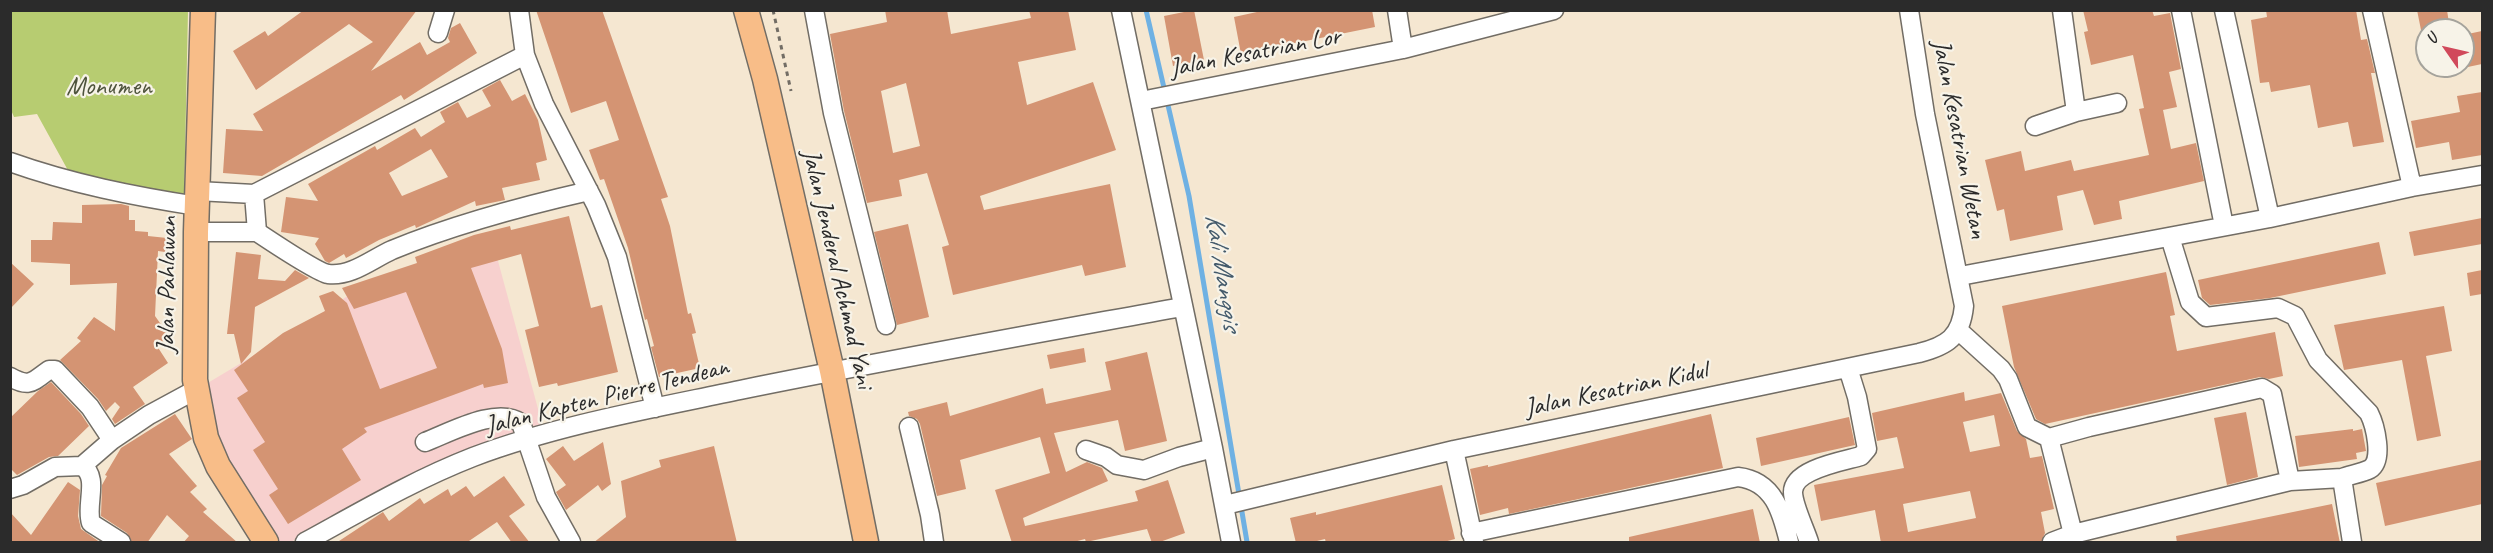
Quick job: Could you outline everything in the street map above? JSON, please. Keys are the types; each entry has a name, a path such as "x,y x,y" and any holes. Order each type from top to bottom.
{"main road":[{"name":"Jalan Pahlawan","path":"203,10 196,232 196,389 206,438 218,466 258,539"},
{"name":"Jalan Jenderal Achmad Yani","path":"746,10 765,79 832,371 866,543"}],"street":[{"path":"438,33 445,10"},
{"path":"519,10 525,55 544,104 589,190 617,257 655,408"},
{"path":"814,10 833,113 886,325"},
{"path":"1122,10 1182,307 1214,448 1231,543"},
{"path":"1396,10 1403,49"},
{"name":"Jalan Kesatrian Lor","path":"1141,101 1403,49 1554,10"},
{"name":"Jalan Kesatrian Wetan","path":"1909,10 1925,114 1959,276"},
{"path":"2062,10 2076,112"},
{"path":"2181,10 2224,226"},
{"path":"2224,10 2271,218"},
{"path":"2372,10 2412,187"},
{"path":"10,162 52,177 124,195 197,199 254,194 525,55"},
{"path":"2035,126 2076,112 2117,103"},
{"path":"2290,481 2272,394 2262,388 2049,438 2027,427 2012,389 2001,369 1958,330 1963,321 1964,306 1959,276 2271,218 2412,187 2482,175"},
{"path":"196,232 256,232 327,274 350,271 391,251 491,216 589,190"},
{"path":"254,194 256,232"},
{"path":"2052,543 2073,534 2290,481 2342,478 2370,469 2376,463 2377,455 2369,413 2318,360 2295,316 2278,308 2206,317 2190,302 2170,237"},
{"name":"Jalan Kapten Pierre Tendean","path":"305,543 401,488 472,458 527,439 655,408 832,371 1182,307"},
{"name":"Jalan Kesatrian Kidul","path":"1225,505 1454,450 1934,349 1950,341 1958,330"},
{"path":"1809,543 1793,493 1796,483 1808,472 1861,456 1867,449 1857,397 1848,368"},
{"path":"10,377 23,384 31,383 49,369 55,370 90,407 112,440"},
{"path":"82,466 112,440 149,415 196,389"},
{"path":"425,442 490,418 513,418 520,423 546,497 571,543"},
{"path":"909,427 930,515 934,543"},
{"path":"2049,438 2073,534"},
{"path":"1086,450 1106,457 1117,465 1144,470 1179,457 1214,448"},
{"path":"1454,450 1472,538 1738,477 1747,478 1774,499 1781,509 1789,543"},
{"path":"10,489 56,467 82,466 87,469 92,479 87,512 91,523 121,543"},
{"path":"2342,478 2352,543"}],"shaded area":[{"path":"491,235 544,431 306,533 291,542 277,542 218,445 206,384 298,329 358,289"}],"green space":[{"name":"Monumen","path":"11,11 188,11 184,200 70,174 37,114 14,117 11,110"}],"building":[{"path":"304,10 417,10 371,71 420,42 427,55 450,42 448,38 451,28 460,23 477,53 404,100 401,95 262,176 223,173 226,129 263,131 253,114 373,42 349,24 256,90 233,51 265,31 268,36"},
{"path":"536,10 602,10 668,197 661,199 670,226 688,314 691,313 696,333 692,334 700,368 659,377 651,347 654,346 647,319 645,320 628,248 604,179 600,180 589,150 619,140 606,101 571,113"},
{"path":"885,10 947,10 951,34 1031,18 1029,10 1068,10 1076,50 1018,62 1027,105 1093,82 1116,150 980,196 984,210 1110,184 1126,267 1085,276 1082,265 953,295 942,247 949,245 927,173 899,180 902,196 867,203 844,111 830,34 887,22","holes":["906,83 920,146 893,153 881,91"]},
{"path":"1194,10 1204,60 1173,66 1164,16"},
{"path":"1266,10 1372,10 1375,27 1241,54 1234,17"},
{"path":"2083,10 2152,10 2154,16 2170,13 2181,69 2169,72 2177,107 2163,110 2171,149 2196,143 2204,181 2119,201 2122,219 2094,225 2083,190 2057,196 2063,230 2010,241 2004,209 1997,211 1985,160 2021,151 2025,171 2071,160 2074,171 2149,155 2139,109 2144,108 2133,55 2091,65 2084,32 2088,31"},
{"path":"2266,10 2356,10 2361,40 2367,39 2375,73 2371,73 2384,142 2353,147 2348,122 2318,128 2310,85 2271,92 2269,82 2260,83 2251,20 2267,17"},
{"path":"2417,10 2447,10 2448,18 2419,18"},
{"path":"2482,31 2482,64 2475,65 2475,32"},
{"path":"500,80 512,101 525,94 538,120 547,160 536,163 540,180 502,188 505,200 476,206 475,201 416,228 415,225 379,240 346,258 344,254 329,263 325,261 315,244 319,238 281,232 286,197 318,201 308,184 375,146 377,150 415,128 421,137 445,122 440,112 458,102 467,118 491,106 482,90","holes":["431,149 448,177 402,196 389,173"]},
{"path":"2482,92 2482,155 2452,160 2449,142 2416,148 2411,121 2460,112 2457,96"},
{"path":"121,204 129,206 129,220 135,220 135,231 148,232 148,236 167,238 165,252 158,251 155,316 170,337 157,346 168,363 133,387 145,404 115,424 112,419 120,407 115,402 106,411 98,399 60,360 81,341 77,338 94,317 115,331 117,283 70,285 70,264 31,262 31,240 52,240 53,222 82,223 82,205"},
{"path":"569,216 591,308 602,305 618,372 558,386 557,383 539,387 525,330 539,326 521,254 471,268 502,349 508,383 484,388 483,384 364,428 367,432 342,449 361,480 288,524 269,495 278,489 253,450 265,442 237,398 248,391 234,370 283,333 325,311 319,296 333,291 347,303 380,389 437,368 406,292 354,309 342,288 417,263 415,257 474,235 510,226 511,230"},
{"path":"2482,218 2482,244 2414,256 2409,232"},
{"path":"908,224 929,317 897,325 874,232"},
{"path":"2379,242 2386,274 2270,298 2210,305 2202,298 2198,280"},
{"path":"236,252 261,255 258,279 285,281 295,270 309,278 255,307 251,352 241,364 234,334 227,334"},
{"path":"10,262 34,284 10,309"},
{"path":"2482,270 2482,294 2470,296 2467,273"},
{"path":"2166,272 2175,315 2170,316 2177,351 2275,332 2283,376 2269,379 2260,377 2045,424 2036,419 2014,367 2002,306"},
{"path":"2444,306 2452,351 2426,356 2441,436 2417,441 2402,360 2344,370 2334,325"},
{"path":"1084,348 1086,362 1050,369 1047,355"},
{"path":"1147,352 1167,441 1125,451 1118,420 1054,433 1066,472 1087,462 1102,468 1108,481 1023,518 1025,526 1138,501 1135,491 1168,480 1185,533 1157,543 1152,543 1147,529 1086,542 1085,539 1070,543 1012,543 995,490 1050,473 1040,437 960,460 966,489 937,496 920,424 917,419 909,416 908,412 947,402 950,416 1043,388 1046,404 1111,390 1105,362"},
{"path":"51,382 89,426 58,456 49,457 17,475 10,468 10,418 38,391"},
{"path":"1964,392 1965,401 2001,393 2017,431 2026,439 2030,458 2042,456 2054,509 2041,512 2045,533 2041,543 1881,543 1875,510 1821,521 1814,485 1904,468 1897,437 1877,441 1872,413","holes":["1994,415 2000,446 1970,452 1963,422","1970,491 1976,518 1908,532 1903,504"]},
{"path":"2246,412 2258,477 2227,485 2214,418"},
{"path":"175,414 192,439 169,454 197,486 190,492 207,509 203,512 238,543 183,543 189,536 167,515 147,543 132,543 127,533 101,516 102,485 107,476 105,475 121,448"},
{"path":"1711,414 1723,468 1509,514 1508,508 1480,515 1470,469 1488,465 1488,467"},
{"path":"1849,417 1855,445 1761,466 1756,438"},
{"path":"2353,429 2353,431 2362,429 2366,451 2356,453 2357,459 2299,467 2295,436"},
{"path":"603,442 611,484 602,491 598,485 566,510 556,492 566,485 546,459 563,446 574,461"},
{"path":"714,446 737,543 593,543 626,517 621,481 661,467 659,460"},
{"path":"2482,460 2482,504 2385,526 2376,483"},
{"path":"504,476 525,505 509,516 530,543 512,543 497,522 466,543 336,543 383,512 389,521 420,498 424,504 448,489 451,496 466,486 474,497"},
{"path":"68,482 80,490 78,516 81,529 101,543 10,543 10,512 31,535"},
{"path":"1442,485 1455,539 1440,543 1326,543 1325,539 1296,543 1290,518 1316,512 1316,515"},
{"path":"2332,504 2340,543 2177,543 2176,536"},
{"path":"1753,509 1760,543 1629,543 1629,537"}],"waterway":[{"name":"Kali Manggis","path":"1146,10 1189,196 1247,542"}]}
